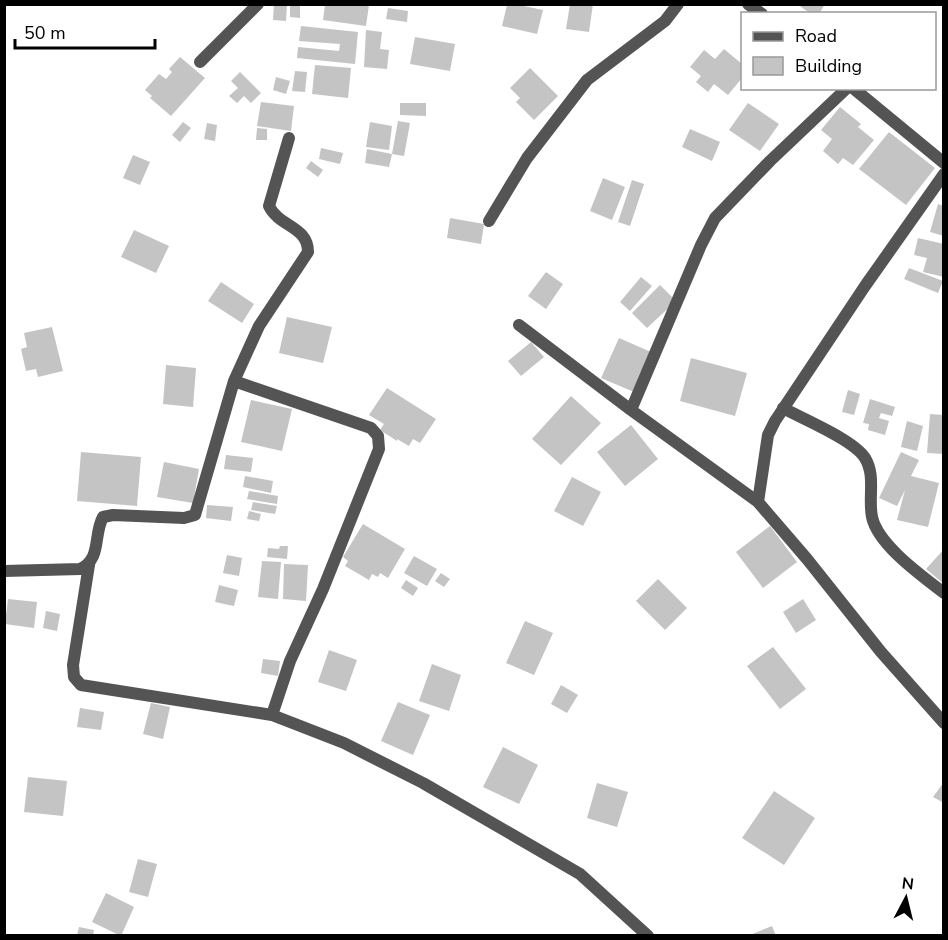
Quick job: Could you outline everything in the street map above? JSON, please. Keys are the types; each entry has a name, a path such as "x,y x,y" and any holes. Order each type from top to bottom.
{"street":[{"path":"200,62 258,4"},
{"path":"489,221 526,158 587,80 665,21 678,4"},
{"path":"630,410 701,245 715,218 770,161 845,90"},
{"path":"855,90 944,163"},
{"path":"289,138 269,206 273,214 304,236 308,243 308,252 259,326 234,381 195,515 183,518 112,515 103,517 99,525 95,554 89,565 73,665 74,677 81,685 272,715 344,743 499,825 580,874 648,936"},
{"path":"758,502 768,435 783,408 865,286 943,177"},
{"path":"519,325 630,410 758,502 881,652 944,723"},
{"path":"234,381 371,428 378,436 379,449 323,589 290,661 272,715"},
{"path":"783,408 850,444 864,456 871,469 872,518 882,537 915,571 944,593"},
{"path":"4,571 80,569 89,565"}],"building":[{"path":"274,4 287,4 286,21 273,20"},
{"path":"290,4 300,4 300,18 290,17"},
{"path":"570,4 593,4 589,32 566,29"},
{"path":"797,4 825,4 820,12 808,12"},
{"path":"325,5 369,5 366,26 323,20"},
{"path":"507,5 543,10 537,34 502,26"},
{"path":"388,8 408,11 407,22 386,19"},
{"path":"301,26 358,32 355,64 297,58 298,47 339,51 340,44 299,41"},
{"path":"366,30 382,32 380,49 389,50 387,69 364,67"},
{"path":"415,37 455,44 450,71 410,64"},
{"path":"724,49 741,63 741,79 728,95 714,84 708,92 696,82 701,76 690,67 704,50 715,59"},
{"path":"180,57 205,78 171,116 150,98 152,96 145,90 159,74 166,79 172,72 169,69"},
{"path":"315,65 351,68 348,98 312,94"},
{"path":"530,68 558,96 534,120 516,102 520,98 510,88"},
{"path":"295,71 307,72 305,92 292,91"},
{"path":"240,72 261,93 251,103 244,96 237,103 229,96 238,88 231,81"},
{"path":"276,77 290,81 286,94 273,90"},
{"path":"261,102 294,106 291,131 257,126"},
{"path":"400,103 426,103 426,116 400,115"},
{"path":"748,103 779,124 760,151 729,130"},
{"path":"840,107 861,124 858,127 874,140 853,165 843,158 838,164 823,151 832,139 821,130"},
{"path":"398,121 410,123 404,156 392,154"},
{"path":"183,122 191,128 180,142 172,135"},
{"path":"370,122 392,126 389,150 366,147"},
{"path":"207,123 217,125 215,141 204,139"},
{"path":"257,128 267,129 267,140 256,140"},
{"path":"690,129 720,142 712,161 682,147"},
{"path":"889,132 935,168 906,205 859,169"},
{"path":"321,148 343,153 340,164 319,159"},
{"path":"367,149 392,154 389,167 365,163"},
{"path":"133,155 150,162 140,185 123,178"},
{"path":"311,161 323,170 318,177 306,168"},
{"path":"603,178 625,187 612,220 590,211"},
{"path":"632,180 644,184 630,226 618,222"},
{"path":"938,204 944,206 944,236 930,232"},
{"path":"450,218 484,224 481,244 447,238"},
{"path":"134,230 169,246 156,273 121,257"},
{"path":"918,238 944,244 944,277 923,272 927,258 914,255"},
{"path":"909,268 943,281 938,293 904,279"},
{"path":"546,272 563,284 546,309 528,296"},
{"path":"641,277 652,286 630,311 620,302"},
{"path":"221,282 254,304 242,323 208,301"},
{"path":"660,285 676,301 647,328 632,313"},
{"path":"287,317 332,327 323,363 279,353"},
{"path":"52,327 63,371 38,377 36,369 26,371 21,349 27,347 24,333"},
{"path":"619,338 651,352 634,392 601,378"},
{"path":"531,342 544,357 521,376 508,361"},
{"path":"691,358 747,373 735,416 680,401"},
{"path":"166,365 196,368 193,407 163,404"},
{"path":"387,388 436,419 420,443 413,439 409,446 397,439 397,441 380,430 384,424 369,415"},
{"path":"848,390 860,394 854,415 842,412"},
{"path":"571,396 601,423 561,465 532,439"},
{"path":"870,399 895,407 892,416 881,413 879,418 889,421 885,435 868,430 869,424 863,423"},
{"path":"251,400 292,409 282,451 241,442"},
{"path":"930,414 944,415 944,454 927,453"},
{"path":"907,421 923,426 917,451 901,447"},
{"path":"631,425 658,459 625,486 597,452"},
{"path":"81,452 141,457 137,506 77,501"},
{"path":"901,452 919,460 911,476 939,483 928,527 897,520 905,490 897,506 879,498"},
{"path":"226,455 253,458 251,472 224,469"},
{"path":"164,462 199,469 193,503 157,497"},
{"path":"245,476 273,481 271,493 243,487"},
{"path":"572,477 601,492 583,526 554,511"},
{"path":"249,491 278,496 277,504 247,499"},
{"path":"253,502 277,506 275,514 251,510"},
{"path":"207,505 233,507 231,521 206,518"},
{"path":"249,511 261,514 259,521 247,519"},
{"path":"363,524 405,549 388,578 380,573 378,577 372,574 369,580 345,566 348,561 343,557"},
{"path":"770,526 797,562 763,588 736,552"},
{"path":"280,546 288,546 287,559 267,557 268,548 279,549"},
{"path":"944,549 944,584 926,569"},
{"path":"227,555 242,558 239,576 223,573"},
{"path":"414,556 437,569 427,586 404,573"},
{"path":"262,561 281,562 278,599 258,597"},
{"path":"284,564 308,565 306,601 283,599"},
{"path":"441,573 450,579 444,587 435,581"},
{"path":"658,579 687,608 665,630 636,601"},
{"path":"406,580 418,588 413,596 401,588"},
{"path":"219,585 238,590 234,606 215,602"},
{"path":"8,599 37,602 34,628 5,624"},
{"path":"803,599 816,620 796,633 783,612"},
{"path":"46,611 60,614 57,631 43,628"},
{"path":"525,621 553,633 534,675 506,663"},
{"path":"773,647 806,689 780,709 747,666"},
{"path":"329,650 357,660 346,691 318,682"},
{"path":"263,659 280,661 278,676 261,673"},
{"path":"432,664 461,675 449,711 419,701"},
{"path":"561,685 578,695 567,713 551,704"},
{"path":"398,702 430,715 413,755 381,741"},
{"path":"151,703 170,707 163,739 143,734"},
{"path":"80,708 104,712 101,730 77,727"},
{"path":"503,747 538,765 519,804 483,787"},
{"path":"28,777 67,781 63,816 24,812"},
{"path":"944,782 944,803 933,797"},
{"path":"597,783 628,792 617,827 587,818"},
{"path":"774,791 815,818 784,865 742,838"},
{"path":"138,859 157,864 148,897 129,892"},
{"path":"106,893 134,907 121,936 92,922"},
{"path":"772,926 776,936 750,936 750,935"},
{"path":"79,927 94,930 93,936 77,936"}]}
